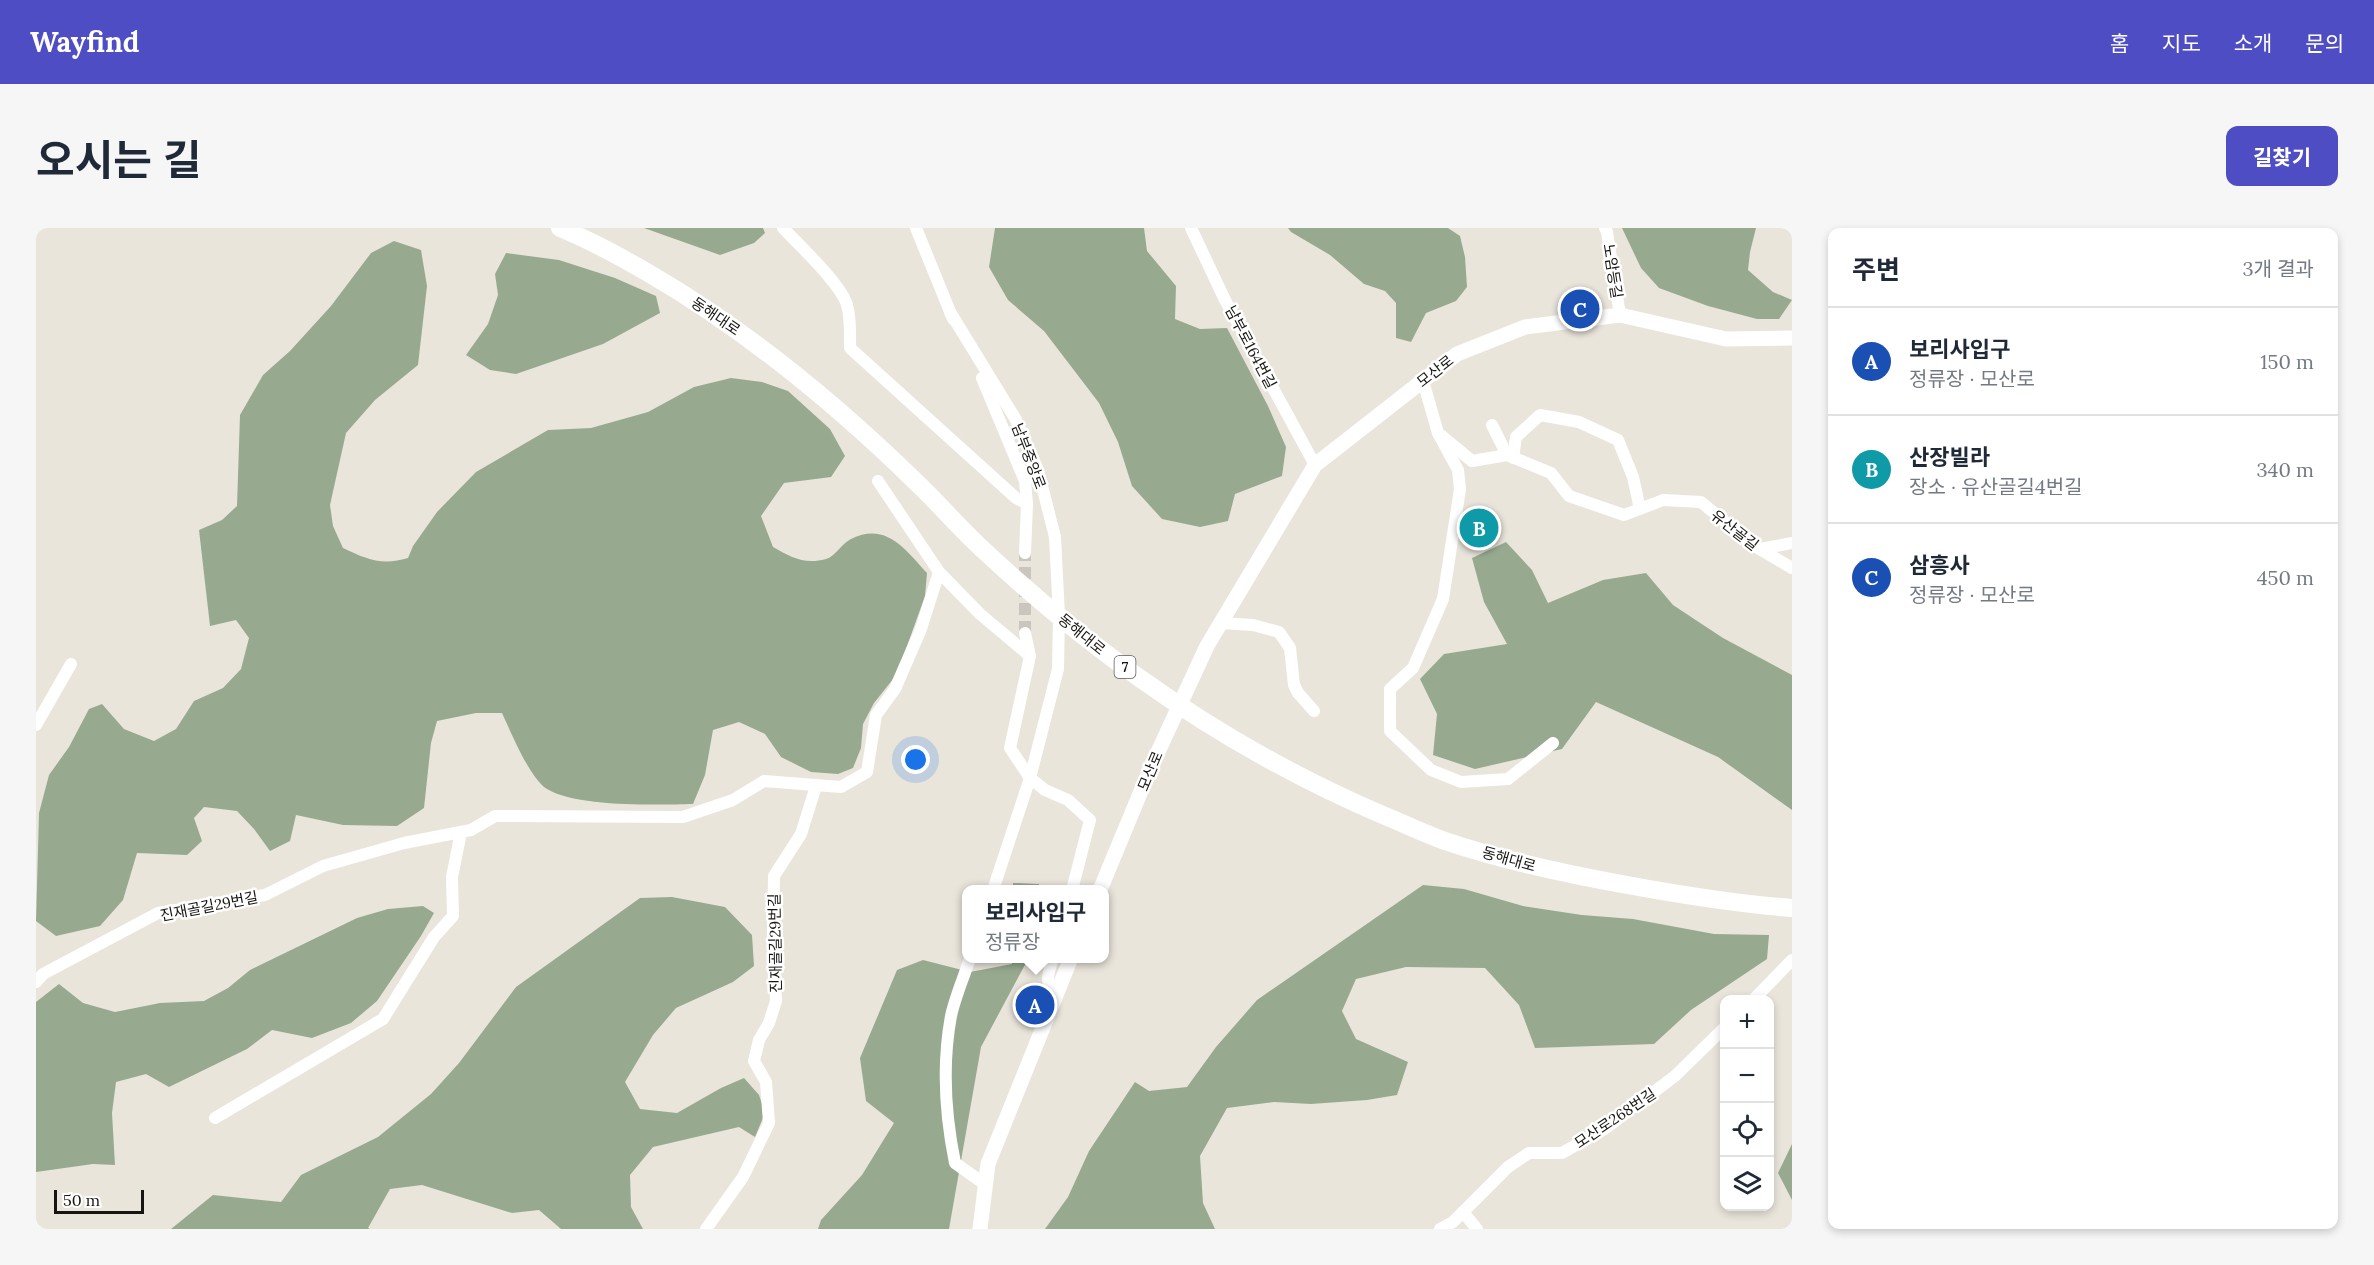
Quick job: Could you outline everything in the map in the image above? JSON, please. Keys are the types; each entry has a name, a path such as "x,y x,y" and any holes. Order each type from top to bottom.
{"main road":[{"name":"동해대로","path":"560,228 593,241 683,293 763,348 884,452 977,544 1104,653 1210,725 1293,773 1341,797 1444,840 1553,871 1680,894 1792,908"}],"street":[{"path":"783,228 820,266 846,303 850,325 850,348 1017,498 1027,504"},
{"name":"남부중앙로","path":"916,228 950,312 992,399 1025,481 1026,553"},
{"name":"남부로164번길","path":"1191,228 1225,300 1315,465"},
{"name":"노암등길","path":"1605,228 1620,315"},
{"name":"남부중앙로","path":"950,312 1015,418 1038,470 1054,537 1059,616 1059,669 1030,777 995,885"},
{"name":"모산로","path":"1102,885 1151,766 1192,675 1315,465 1457,354 1525,327 1620,315 1726,339 1792,338"},
{"path":"1423,381 1438,433 1458,470 1460,489 1443,599 1413,668 1390,689 1390,731 1431,770 1461,782 1508,779 1553,743"},
{"path":"1510,456 1516,436 1540,416 1579,422 1618,440 1633,477 1640,509"},
{"path":"1492,425 1510,456"},
{"path":"1438,433 1472,461 1510,456"},
{"name":"유산골길","path":"1510,456 1551,473 1569,496 1624,515 1663,500 1701,502 1760,549 1792,568"},
{"path":"878,482 939,572 980,614 1030,656"},
{"path":"1760,549 1792,543"},
{"name":"진재골길29번길","path":"36,982 43,974 158,914 265,895 323,866 404,843 471,830 495,816 683,817 733,800 764,781 841,788 867,772 876,715 895,689 921,629 939,572"},
{"path":"1221,623 1252,625 1279,632 1290,648 1294,686 1314,711"},
{"path":"1025,633 1030,656 1010,748 1030,777 1045,790 1068,800 1090,820 1073,885"},
{"path":"36,725 71,664"},
{"name":"진재골길29번길","path":"706,1229 743,1178 769,1123 766,1082 754,1061 759,1040 769,1023 776,1000 773,931 774,876 801,834 816,786"},
{"path":"215,1118 383,1019 434,937 453,916 452,876 461,832"},
{"path":"1757,995 1792,960"},
{"path":"968,963 951,1014 946,1060 946,1101 955,1163 986,1185"},
{"path":"1052,963 1048,986 1055,996"},
{"path":"980,1229 988,1164 1069,963"},
{"name":"모산로268번길","path":"1440,1229 1453,1222 1508,1167 1529,1153 1562,1153 1606,1128 1675,1076 1720,1033"},
{"path":"1463,1212 1477,1229"}],"green space":[{"path":"644,228 763,228 765,233 754,243 720,255"},
{"path":"995,228 1144,228 1147,251 1176,286 1175,319 1200,329 1227,328 1268,406 1286,447 1282,476 1235,494 1228,521 1200,527 1162,519 1132,486 1118,442 1099,403 1044,331 1008,300 989,267"},
{"path":"1288,228 1448,228 1460,236 1465,257 1467,287 1456,301 1426,313 1411,342 1396,338 1396,303 1385,291 1364,284 1330,255"},
{"path":"1622,228 1756,228 1748,270 1773,292 1792,300 1779,319 1757,319 1708,306 1659,288 1641,268"},
{"path":"394,241 421,250 427,286 418,365 375,400 346,433 330,505 333,526 343,548 374,560 390,561 408,558 413,546 437,512 476,472 548,430 591,428 648,412 694,387 731,378 762,382 788,391 830,429 845,456 831,477 784,483 761,516 773,547 798,559 818,561 829,558 851,539 863,534 875,533 903,547 927,573 925,596 897,674 874,703 863,724 861,748 853,768 838,774 811,772 781,757 765,734 739,722 713,730 705,775 693,804 596,802 560,795 541,784 534,776 502,713 476,713 437,721 431,743 424,808 397,826 343,825 296,815 290,841 270,851 237,811 204,807 194,818 202,841 187,855 137,853 123,900 100,926 56,936 36,921 39,813 49,775 69,747 89,709 102,704 124,729 154,741 176,729 194,701 223,688 241,669 249,638 236,620 210,626 199,530 222,520 237,506 240,415 263,375 290,351 331,306 371,253"},
{"path":"506,253 559,260 615,278 656,296 660,313 603,344 516,374 490,370 466,355 488,324 498,295 495,274"},
{"path":"1506,542 1532,570 1548,603 1603,580 1646,573 1673,605 1723,638 1792,675 1792,810 1718,757 1596,702 1562,749 1475,769 1433,755 1437,714 1420,679 1444,654 1507,644 1484,602 1472,558"},
{"path":"1013,883 1039,884 1039,885 1013,885"},
{"path":"1423,885 1464,889 1523,906 1582,915 1633,919 1714,934 1769,935 1767,959 1691,1010 1654,1044 1535,1048 1519,1005 1485,968 1406,967 1356,979 1342,1011 1356,1039 1408,1062 1397,1095 1367,1100 1311,1104 1274,1102 1227,1108 1200,1156 1203,1203 1215,1229 1045,1229 1068,1197 1089,1151 1135,1082 1149,1091 1187,1087 1216,1047 1257,1000"},
{"path":"672,897 725,907 752,935 754,966 733,982 676,1008 653,1035 625,1082 640,1109 677,1113 744,1078 759,1095 765,1113 755,1137 739,1127 653,1147 630,1175 631,1207 643,1229 561,1229 539,1210 512,1213 422,1185 390,1189 368,1228 370,1229 171,1229 213,1195 281,1202 301,1175 378,1137 431,1094 459,1063 516,987 640,898"},
{"path":"423,906 434,913 421,936 377,1001 351,1023 312,1038 272,1030 247,1049 169,1087 146,1074 116,1082 112,1113 115,1165 93,1164 36,1172 36,1002 59,984 83,1003 115,1012 160,1003 204,1001 228,988 250,970 357,918 388,909"},
{"path":"923,960 970,972 1026,963 981,1047 949,1229 818,1229 821,1220 862,1175 894,1123 866,1101 860,1058 897,970"},
{"path":"1792,1144 1792,1200 1778,1173"}],"tunnel":[{"path":"1025,553 1025,633"}],"place":[{"name":"삼흥사","path":"1580,309"},
{"name":"산장빌라","path":"1479,528"},
{"name":"보리사입구","path":"1035,1005"}]}
